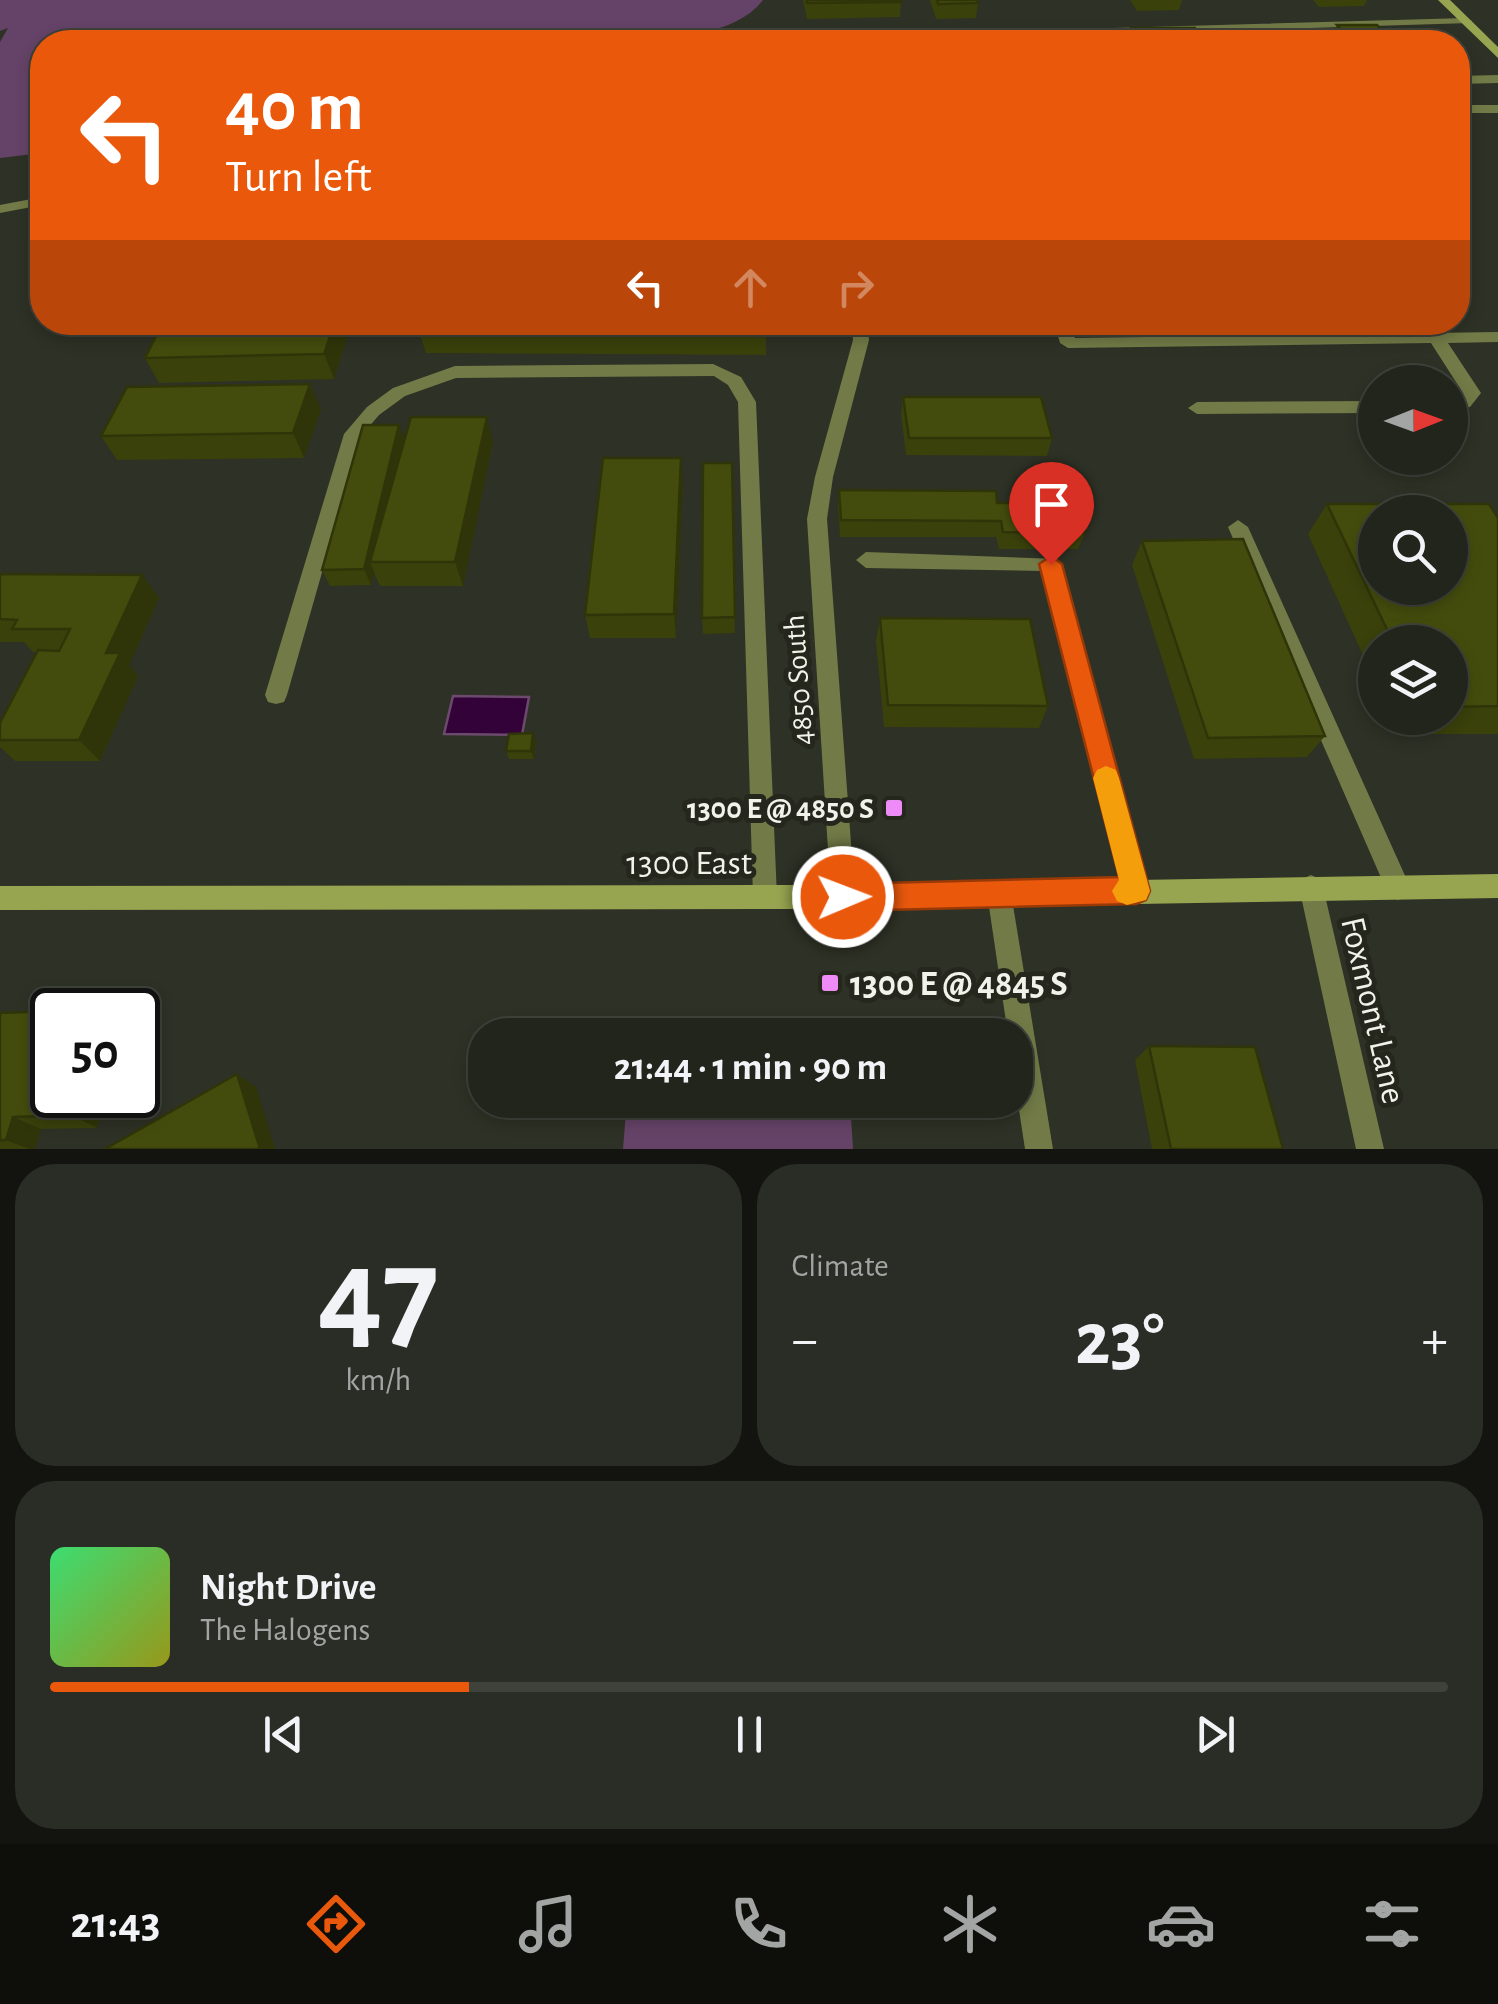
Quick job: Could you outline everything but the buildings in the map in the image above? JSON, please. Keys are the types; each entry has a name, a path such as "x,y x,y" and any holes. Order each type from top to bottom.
{"main road":[{"path":"1444,0 1498,54"},
{"name":"1300 East","path":"0,898 843,897 1498,886"}],"street":[{"path":"1181,30 1466,22"},
{"path":"1470,80 1498,79"},
{"path":"1470,109 1498,109"},
{"path":"0,209 30,204"},
{"name":"4850 South","path":"843,897 817,519 861,335"},
{"path":"1066,335 1068,342 1498,337"},
{"path":"1436,338 1453,365"},
{"path":"276,695 354,434 386,402 429,378 455,372 714,370 729,375 741,386 747,402 765,897"},
{"path":"1198,408 1358,407"},
{"path":"1238,527 1398,888"},
{"path":"866,560 1051,564 1136,891"},
{"name":"Foxmont Lane","path":"1310,887 1370,1149"},
{"path":"999,893 1038,1149"}],"shaded area":[{"path":"0,0 763,0 736,21 713,30 30,30 30,154 0,158 0,42 8,28 0,31"},
{"path":"453,696 529,697 522,735 444,734"},
{"path":"626,1118 851,1118 853,1149 623,1149"}],"slow traffic":[{"path":"1106,778 1136,891 1127,891"}],"place":[{"name":"1300 E @ 4850 S","path":"894,808"},
{"name":"1300 E @ 4845 S","path":"830,983"}],"route":[{"path":"843,897 1136,891 1051,564"}]}
